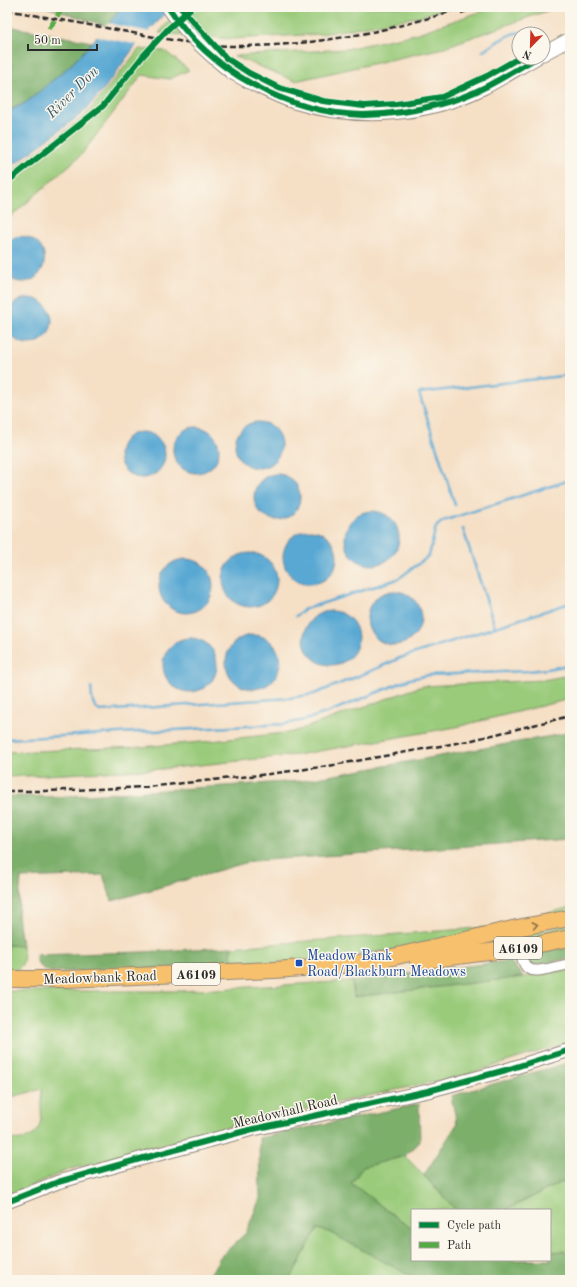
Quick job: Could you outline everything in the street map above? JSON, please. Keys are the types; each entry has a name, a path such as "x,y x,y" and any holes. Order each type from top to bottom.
{"main road":[{"name":"A6109","path":"384,959 517,928 570,918"},
{"name":"A6109","path":"384,959 420,962 520,948 570,938"},
{"name":"Meadowbank Road","path":"7,979 65,979 274,970 345,965 384,959"}],"street":[{"path":"168,7 190,36 210,56 231,72 262,89 293,102 325,110 362,115 399,113 442,104 483,89 522,66"},
{"path":"551,49 570,38"},
{"path":"517,928 522,962 525,968 531,971 539,971 570,964"},
{"name":"Meadowhall Road","path":"7,1202 58,1182 140,1159 249,1130 428,1091 506,1070 570,1050"}],"green space":[{"path":"46,7 122,7 107,26"},
{"path":"181,7 448,7 422,16 322,34 232,39 159,33"},
{"path":"494,7 558,7 439,49 295,81 234,56 346,49 415,34"},
{"path":"7,26 92,42 73,63 27,102 7,112"},
{"path":"139,49 165,51 189,70 170,79 142,75 81,155 7,220 7,175 85,116"},
{"path":"570,675 570,699 456,727 297,755 162,769 7,777 7,752 139,747 293,732 422,686 543,680"},
{"path":"570,732 570,839 252,861 112,901 103,875 21,878 18,915 22,946 7,945 7,796 56,797 301,781"},
{"path":"570,907 570,913 401,949 303,961 232,966 231,947 503,926"},
{"path":"570,924 570,931 524,941 523,935"},
{"path":"570,944 570,958 530,966 525,957"},
{"path":"7,945 22,946 24,956 20,967 13,971 7,972"},
{"path":"231,947 232,966 51,972 40,966 36,958 36,955 141,952"},
{"path":"506,961 511,962 523,977 354,997 352,981"},
{"path":"570,969 570,1042 462,1076 254,1120 68,1170 7,1196 7,1140 27,1138 35,1134 40,1123 42,1089 7,1098 7,991 181,991 352,981 354,997 523,977"},
{"path":"570,1062 570,1178 507,1209 455,1209 424,1175 457,1124 451,1096"},
{"path":"419,1104 420,1142 405,1156 363,1167 351,1183 411,1228 411,1261 551,1261 551,1252 564,1251 570,1255 570,1273 564,1279 565,1280 418,1280 329,1232 317,1229 290,1280 207,1280 220,1257 246,1233 260,1198 259,1138"},
{"path":"405,1156 455,1209 411,1209 411,1228 351,1184 363,1167"},
{"path":"570,1178 570,1255 564,1251 551,1252 551,1209 509,1209"},
{"path":"317,1229 329,1232 418,1280 290,1280"}],"water":[{"name":"River Don","path":"122,7 172,7 139,41 104,89 83,113 7,170 7,112 27,102 73,63 107,26"},
{"path":"20,236 33,240 41,248 44,257 43,267 38,275 30,281 20,282 7,277 7,242"},
{"path":"29,298 42,302 48,308 52,321 48,334 42,340 29,344 16,340 10,334 6,321 10,308 16,302"},
{"path":"258,422 271,426 277,432 281,445 277,458 271,464 258,468 245,464 239,458 235,445 239,432 245,426"},
{"path":"196,427 209,431 215,437 219,450 215,463 209,469 196,473 183,469 177,463 173,450 177,437 183,431"},
{"path":"142,432 155,436 161,442 165,455 161,468 155,474 142,478 129,474 123,468 119,455 123,442 129,436"},
{"path":"277,474 290,478 296,484 300,497 296,510 290,516 277,520 264,516 258,510 254,497 258,484 264,478"},
{"path":"372,511 382,513 391,519 397,528 399,538 397,548 391,557 382,563 372,565 362,563 353,557 347,548 345,538 347,528 353,519 362,513"},
{"path":"310,530 320,532 329,538 335,547 337,557 335,567 329,576 320,582 310,584 300,582 291,576 285,567 283,557 285,547 291,538 300,532"},
{"path":"250,553 260,555 269,561 275,570 277,580 275,590 269,599 260,605 250,607 240,605 231,599 225,590 223,580 225,570 231,561 240,555"},
{"path":"186,559 196,561 205,567 211,576 213,586 211,596 205,605 196,611 186,613 176,611 167,605 161,596 159,586 161,576 167,567 176,561"},
{"path":"394,591 404,593 413,599 419,608 421,618 419,628 413,637 404,643 394,645 384,643 375,637 369,628 367,618 369,608 375,599 384,593"},
{"path":"331,611 341,613 350,619 356,628 358,638 356,648 350,657 341,663 331,665 321,663 312,657 306,648 304,638 306,628 312,619 321,613"},
{"path":"253,635 263,637 272,643 278,652 280,662 278,672 272,681 263,687 253,689 243,687 234,681 228,672 226,662 228,652 234,643 243,637"},
{"path":"190,638 200,640 209,646 215,655 217,665 215,675 209,684 200,690 190,692 180,690 171,684 165,675 163,665 165,655 171,646 180,640"}],"pier":[{"path":"107,23 150,32 139,45 95,36"}],"waterway":[{"path":"483,51 511,35"},
{"path":"455,505 419,393 570,375"},
{"path":"296,616 305,609 398,579 429,556 435,530 443,521 570,480"},
{"path":"463,529 495,627"},
{"path":"91,687 93,703 100,711 290,698 314,694 400,658 570,603"},
{"path":"7,739 284,724 305,720 329,712 410,679 429,675 528,671 570,665"}],"railway":[{"path":"7,10 202,44 261,46 320,41 378,31 465,7"},
{"path":"461,13 479,7"},
{"path":"7,791 147,787 269,774 328,766 468,741 570,716"}],"marked path":[{"path":"49,29 63,7"}],"cycle path":[{"path":"168,7 185,30 205,51 228,69 252,84 279,97 306,106 334,112 363,115 421,109 478,91 522,66"},
{"path":"180,7 226,58 249,73 279,88 323,101 364,106 396,104 442,97 487,76 511,62"},
{"path":"7,182 103,106 143,56 168,29 192,7"},
{"path":"7,1202 58,1182 140,1159 249,1130 428,1091 506,1070 570,1050"}],"place":[{"name":"Meadow Bank Road/Blackburn Meadows","path":"299,963"}]}
